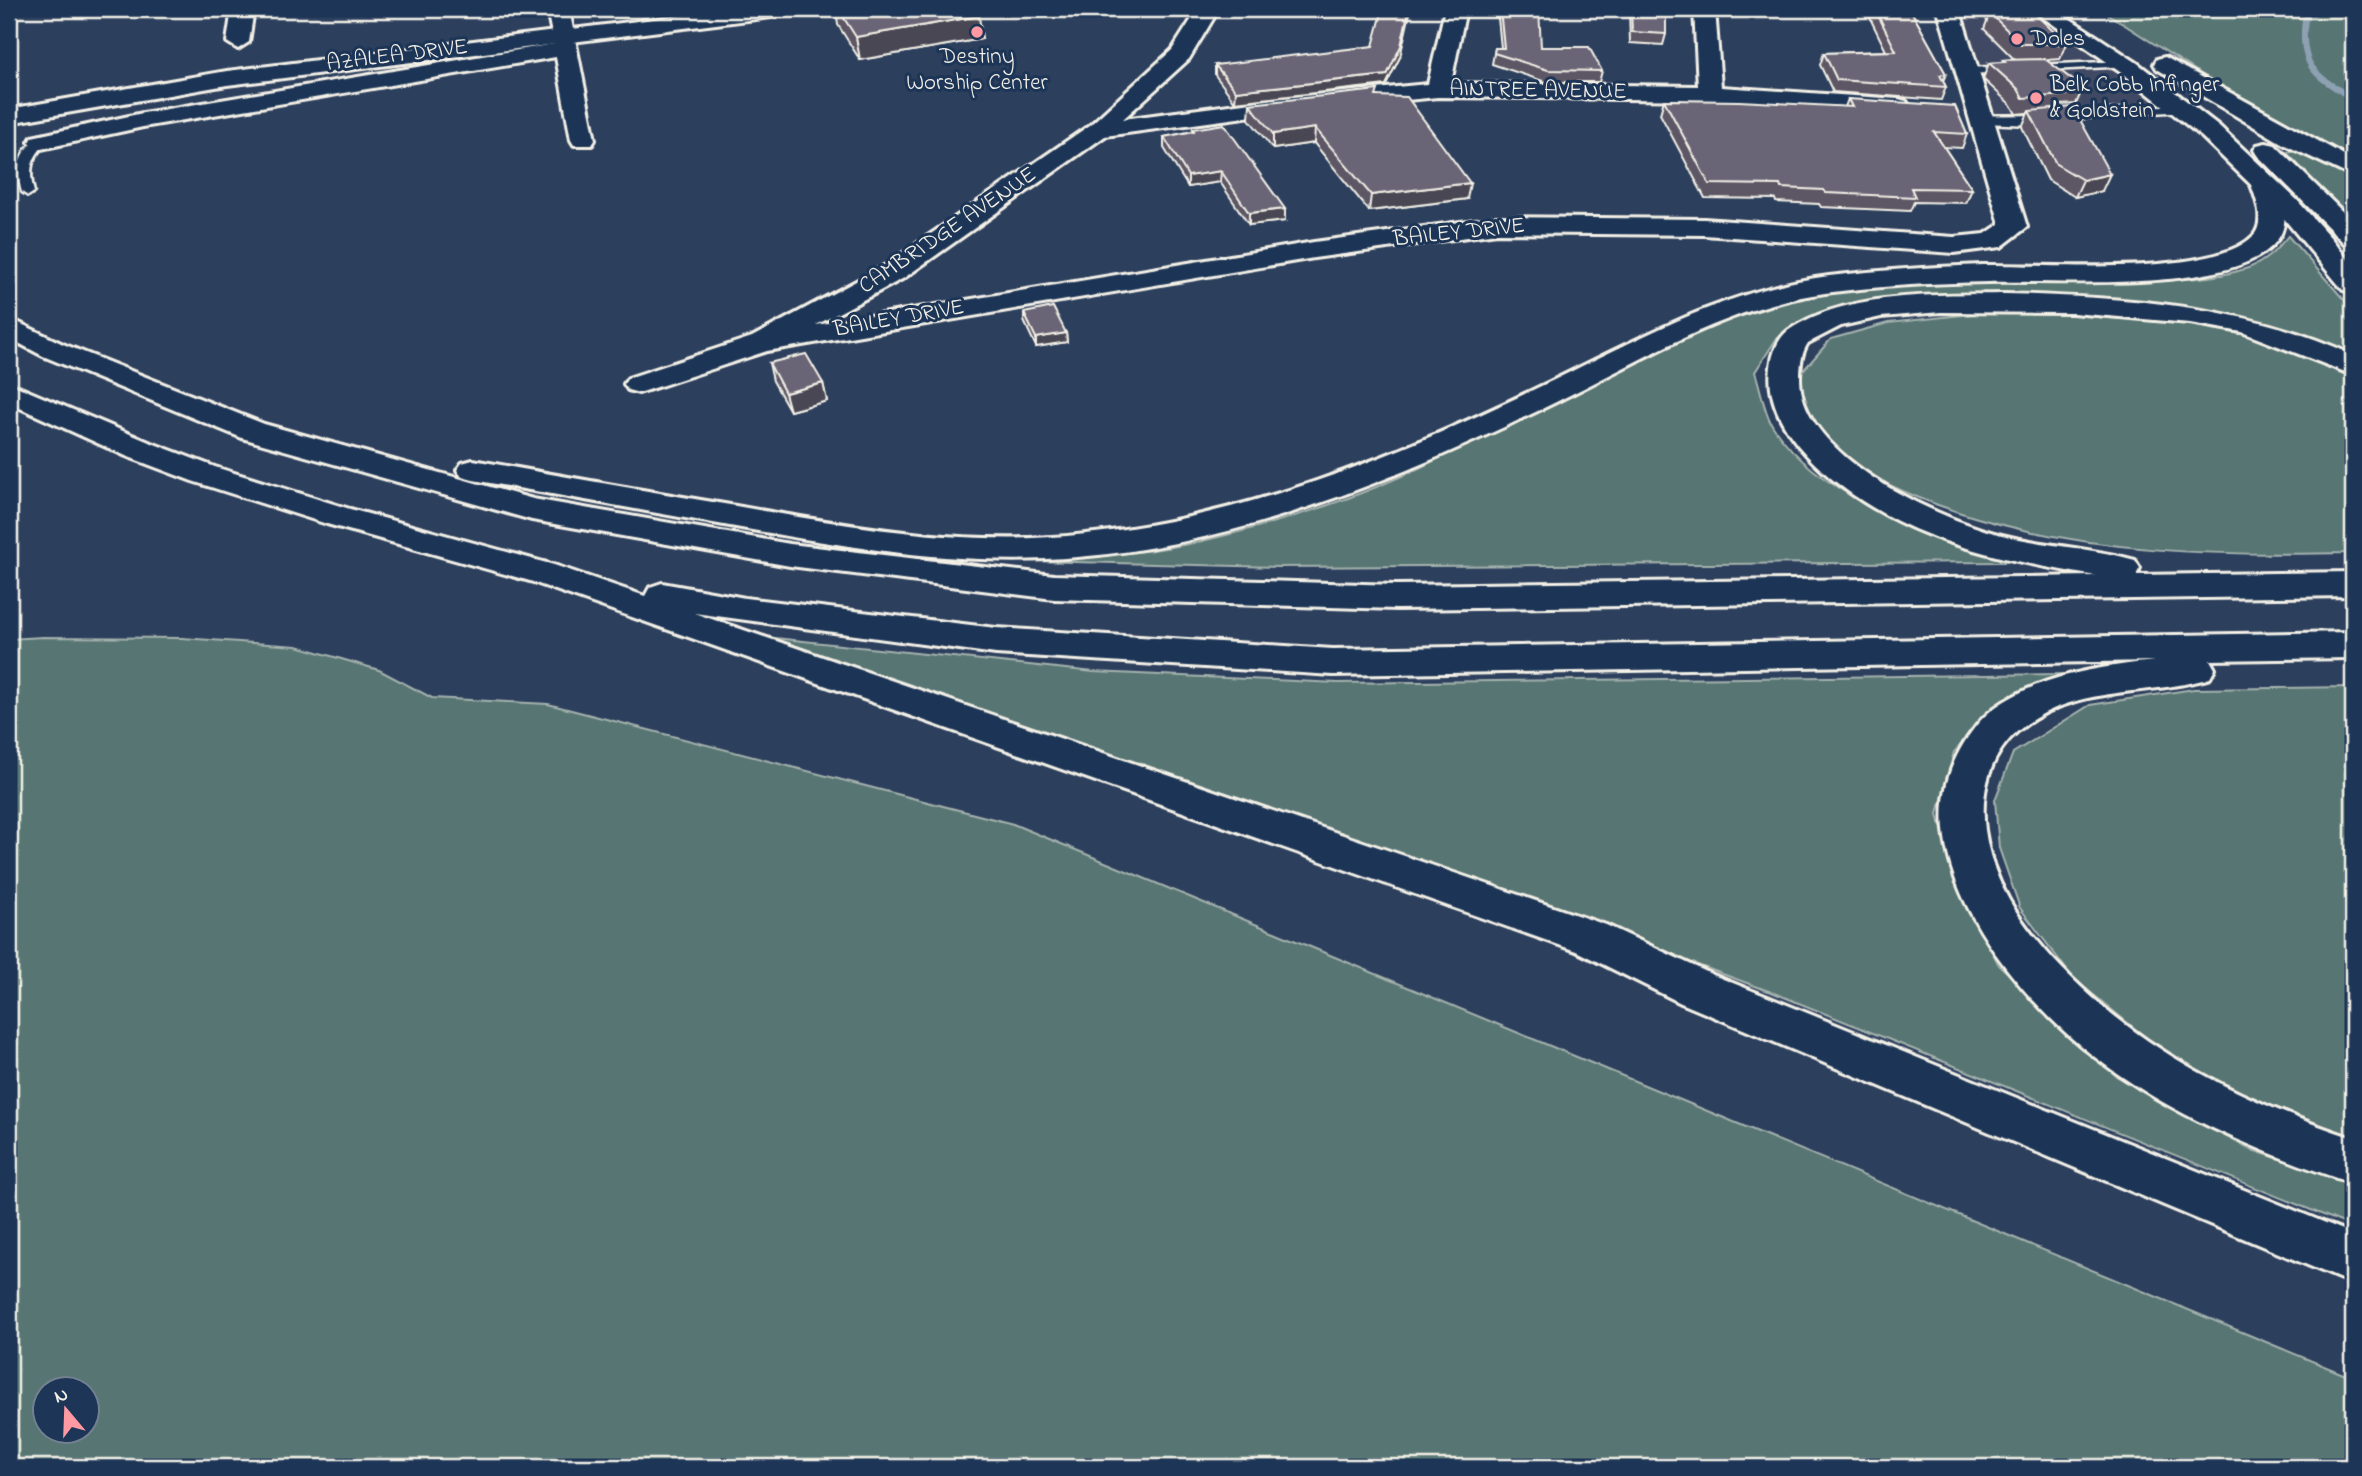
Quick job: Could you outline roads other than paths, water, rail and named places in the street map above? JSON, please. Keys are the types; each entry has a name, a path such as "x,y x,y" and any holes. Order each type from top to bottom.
{"main road":[{"path":"238,42 243,9"},
{"path":"558,9 583,140"},
{"name":"AZALEA DRIVE","path":"9,116 227,78 564,42 788,9"},
{"name":"CAMBRIDGE AVENUE","path":"639,384 762,343 894,272 1098,130 1181,54 1208,9"},
{"path":"1438,90 1455,9"},
{"path":"1705,9 1710,93"},
{"path":"2041,9 2127,64 2182,109 2263,182 2353,284"},
{"path":"2077,9 2294,140 2353,170"},
{"name":"BAILEY DRIVE","path":"762,343 1314,250 1497,225 1704,227 1954,245 1993,241 2014,227 1980,116 1952,10"},
{"path":"41,142 143,120 564,42"},
{"path":"2165,64 2243,129 2313,194 2353,237"},
{"name":"AINTREE AVENUE","path":"1098,130 1282,105 1438,90 1710,93 1926,108"},
{"path":"1953,110 1980,116"},
{"path":"253,431 874,541 1015,550 1083,546 1199,527 1317,495 1493,421 1680,329 1806,286 1894,276 2171,270 2228,260 2260,244 2272,228 2273,211 2263,182"},
{"path":"2253,584 2080,562 1986,541 1908,513 1853,476 1807,440 1785,401 1784,367 1797,338 1832,320 1879,308 2029,303 2136,307 2232,321 2299,340 2353,366"},
{"path":"9,327 54,350 253,431 532,509 790,555 1054,587 1397,597 2353,584"},
{"path":"9,392 43,410 166,459 365,524 542,573 1591,938 1697,989 2353,1259"},
{"path":"542,573 745,610 996,641 1333,662 2346,645"},
{"path":"2346,645 2092,682 2055,693 2019,710 1997,726 1966,776 1962,798 1967,859 1988,906 2008,937 2072,1013 2166,1083 2233,1117 2353,1161"}],"lane":[{"path":"1985,9 1998,25"},
{"path":"1968,71 2127,64"},
{"path":"2046,68 2056,77"},
{"path":"1980,116 2032,121 2091,109 2182,109"},
{"path":"28,192 23,174 25,160 29,149 41,142"}],"waterway":[{"path":"2321,9 2305,19 2304,35 2308,59 2320,76 2353,99"}],"place":[{"name":"Destiny Worship Center","path":"977,32"},
{"name":"Doles","path":"2017,39"},
{"name":"Belk Cobb Infinger & Goldstein","path":"2036,98"}]}
